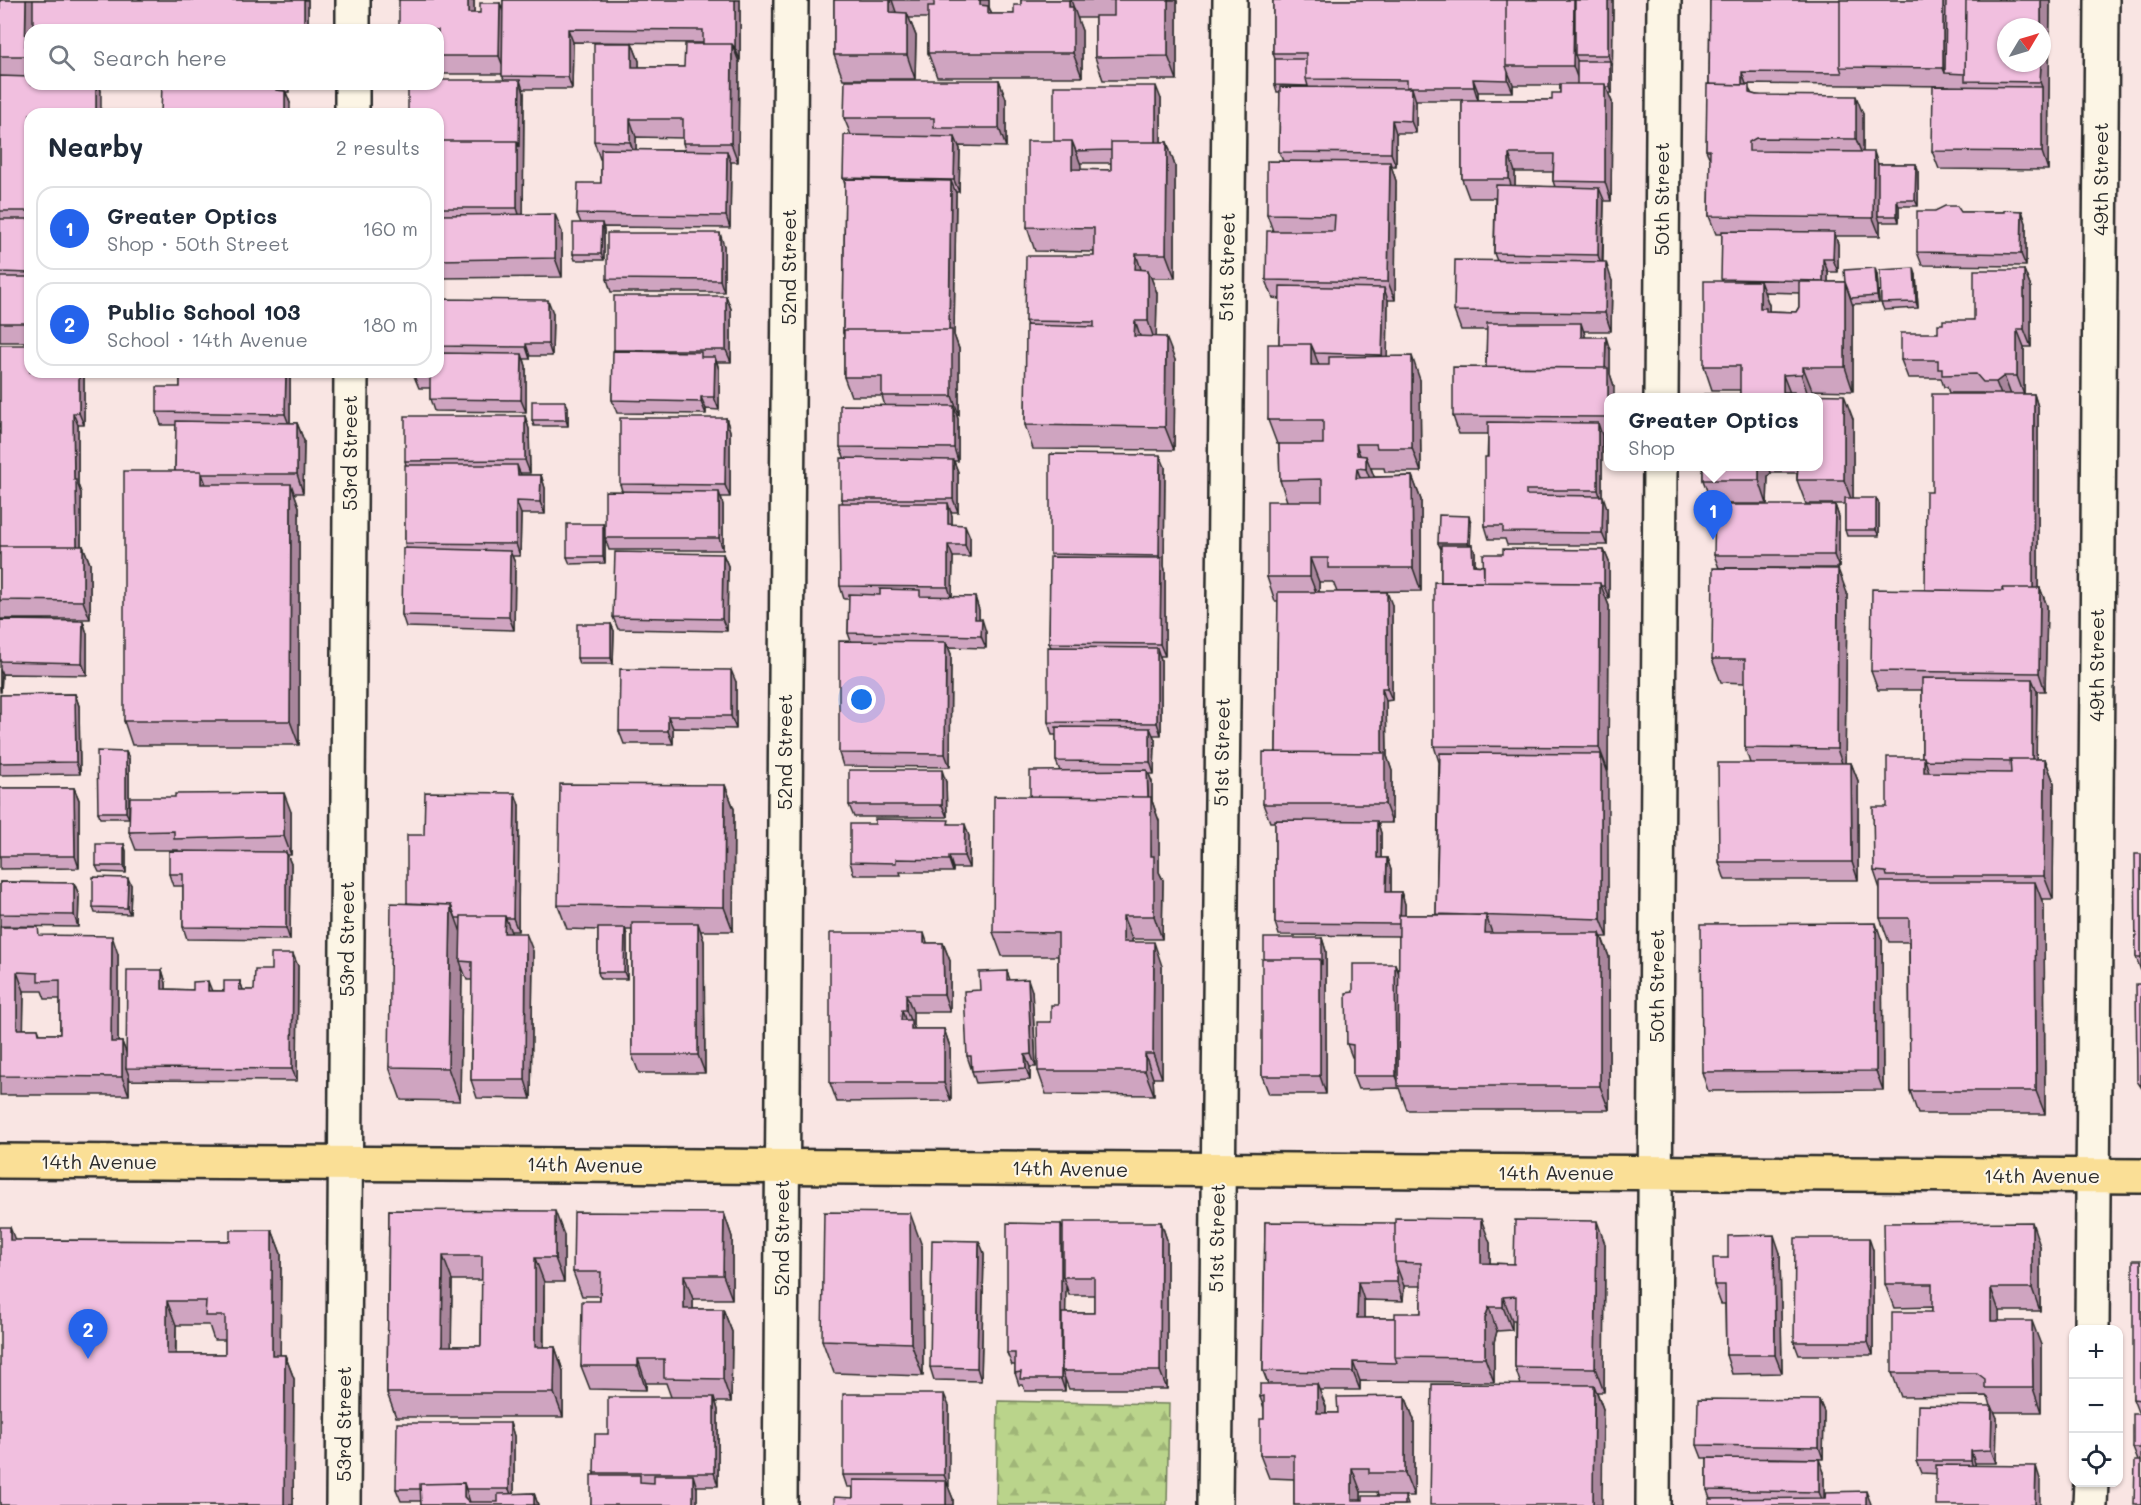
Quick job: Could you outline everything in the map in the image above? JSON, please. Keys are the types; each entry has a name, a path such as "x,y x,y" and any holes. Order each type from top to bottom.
{"main road":[{"name":"14th Avenue","path":"0,1161 2141,1176"}],"street":[{"path":"352,24 353,0"},
{"name":"52nd Street","path":"780,1505 791,0"},
{"name":"51st Street","path":"1215,1505 1230,0"},
{"name":"50th Street","path":"1661,393 1664,0"},
{"name":"49th Street","path":"2092,1325 2102,0"},
{"path":"352,90 352,108"},
{"name":"53rd Street","path":"344,1505 351,378"},
{"name":"50th Street","path":"1653,1505 1660,471"},
{"path":"2091,1487 2091,1505"}],"green space":[{"path":"998,1401 1169,1404 1167,1505 996,1505"}],"building":[{"path":"0,0 26,0 24,56 0,56"},
{"path":"33,0 304,0 304,24 33,24"},
{"path":"399,0 468,0 468,13 480,13 480,3 500,3 499,56 444,56 444,24 399,24"},
{"path":"503,0 735,0 735,48 732,44 703,44 703,30 568,29 568,77 502,76"},
{"path":"834,0 890,0 890,12 907,13 907,55 834,55"},
{"path":"934,0 980,0 980,5 988,6 988,14 1014,14 1014,5 1021,5 1021,0 1069,0 1069,7 1073,7 1073,53 928,53 928,6 934,6"},
{"path":"1114,0 1168,0 1168,56 1095,57 1095,16 1114,16"},
{"path":"1273,0 1506,0 1508,80 1473,79 1474,87 1407,87 1407,80 1306,79 1306,53 1273,53"},
{"path":"1506,0 1574,0 1573,66 1506,66"},
{"path":"1575,0 1608,0 1608,55 1575,55"},
{"path":"1710,0 1840,0 1840,67 1842,73 1742,72 1742,85 1709,84"},
{"path":"1840,0 1943,0 1943,68 1840,67"},
{"path":"1946,0 1966,0 1965,74 1945,73"},
{"path":"1966,0 2041,0 2041,18 1997,18 1997,72 2041,72 2040,82 1965,81"},
{"path":"594,43 632,43 632,67 684,67 685,44 732,44 731,143 683,143 683,119 630,119 630,142 594,141"},
{"path":"1275,59 1306,59 1308,86 1275,85"},
{"path":"1577,61 1610,61 1610,87 1606,87 1605,84 1577,84"},
{"path":"0,76 24,77 24,90 96,90 96,108 24,108 24,211 0,211"},
{"path":"444,80 520,80 519,147 517,141 444,141 444,108 408,108 408,90 444,90"},
{"path":"845,80 999,80 999,128 934,128 934,118 844,118"},
{"path":"1560,84 1605,84 1605,182 1553,181 1554,154 1509,154 1509,179 1462,179 1462,100 1552,100 1552,93 1560,93"},
{"path":"1707,84 1749,85 1749,93 1756,95 1856,96 1856,139 1756,138 1749,142 1749,151 1874,152 1873,218 1709,216 1710,150 1706,150"},
{"path":"1054,86 1156,86 1156,142 1111,142 1111,150 1076,151 1072,141 1054,141"},
{"path":"1933,86 2042,87 2042,152 1932,151"},
{"path":"1280,87 1412,88 1411,121 1392,120 1391,153 1279,152"},
{"path":"162,90 285,91 285,108 161,108"},
{"path":"844,135 955,137 954,180 843,178"},
{"path":"444,141 517,141 517,208 444,208"},
{"path":"1027,141 1072,141 1072,169 1111,170 1111,142 1167,142 1166,254 1136,254 1135,269 1148,270 1148,321 1135,321 1134,336 1166,337 1165,427 1025,425 1026,325 1094,327 1094,322 1025,321 1026,256 1094,256 1094,228 1027,227"},
{"path":"601,149 727,151 726,216 577,214 578,183 601,183"},
{"path":"1267,161 1390,162 1388,282 1266,280 1267,231 1334,231 1335,215 1267,214"},
{"path":"1878,164 1916,164 1915,200 1897,200 1897,216 1878,216"},
{"path":"845,179 951,181 949,330 844,330 843,333"},
{"path":"1496,185 1599,188 1598,255 1494,253"},
{"path":"1945,206 1957,206 1961,212 2022,211 2021,254 1917,252 1917,211 1935,211"},
{"path":"555,214 555,258 444,260 444,215"},
{"path":"0,219 24,219 24,273 0,272"},
{"path":"573,223 602,223 601,254 573,254"},
{"path":"1722,231 1834,232 1833,259 1823,259 1823,281 1721,279"},
{"path":"607,233 720,233 720,280 607,279"},
{"path":"1455,260 1606,262 1605,313 1454,311"},
{"path":"1875,268 1877,296 1851,298 1845,282 1844,270"},
{"path":"1914,268 1916,302 1881,303 1880,270"},
{"path":"1974,270 2024,270 2024,329 2017,329 2017,376 2004,376 1996,382 1983,382 1976,374 1942,375 1942,369 1938,369 1938,360 1901,360 1901,333 1938,333 1938,324 1943,324 1943,320 1974,320"},
{"path":"0,277 24,277 24,323 0,323"},
{"path":"1704,281 1760,281 1760,308 1766,308 1766,311 1796,312 1799,307 1799,282 1845,282 1845,367 1803,367 1801,374 1783,375 1783,392 1794,393 1740,393 1740,366 1704,366"},
{"path":"1280,286 1384,288 1382,355 1315,353 1311,344 1279,344"},
{"path":"614,296 726,296 726,350 614,350"},
{"path":"444,299 548,300 548,344 526,344 526,347 444,346"},
{"path":"1487,323 1581,323 1581,337 1606,337 1605,368 1486,367"},
{"path":"844,330 952,330 952,396 882,396 882,377 844,377"},
{"path":"1268,344 1311,344 1311,365 1329,365 1329,357 1412,356 1412,448 1377,448 1376,444 1356,444 1357,455 1366,456 1366,469 1357,468 1356,478 1412,476 1413,568 1328,568 1328,558 1310,558 1310,577 1267,577 1267,501 1322,501 1322,479 1280,480 1279,444 1323,444 1323,420 1268,420"},
{"path":"0,345 24,345 24,378 79,378 79,413 73,413 77,546 0,546"},
{"path":"613,351 701,352 701,357 715,357 714,397 701,397 701,402 612,400"},
{"path":"444,353 522,354 521,400 430,399 430,378 444,378"},
{"path":"1453,367 1608,368 1608,393 1604,393 1604,417 1453,416"},
{"path":"180,378 286,378 285,414 157,412 157,387 180,387"},
{"path":"1932,394 2034,394 2033,588 2002,588 2003,591 1925,590 1926,492 1932,492"},
{"path":"1823,395 1844,395 1844,480 1797,480 1798,471 1823,471"},
{"path":"532,401 565,401 566,420 532,420"},
{"path":"840,405 954,406 954,448 840,447"},
{"path":"405,416 525,416 525,460 405,461"},
{"path":"620,418 726,418 725,485 620,484"},
{"path":"176,421 297,423 297,474 202,474 201,471 175,471"},
{"path":"1488,422 1598,423 1598,490 1526,490 1526,495 1603,496 1602,533 1503,532 1503,526 1485,526 1485,457 1488,457"},
{"path":"1050,454 1160,455 1159,556 1050,554"},
{"path":"841,458 953,460 953,499 841,499"},
{"path":"405,465 517,465 518,475 541,475 540,502 516,501 516,544 405,543"},
{"path":"124,471 201,471 201,484 291,484 290,721 124,721"},
{"path":"1703,471 1759,471 1759,480 1703,480"},
{"path":"605,491 719,492 719,538 605,538"},
{"path":"1845,498 1876,498 1876,530 1845,530"},
{"path":"839,503 948,503 948,524 965,525 965,545 948,545 948,587 840,586"},
{"path":"1715,505 1835,505 1834,555 1714,555"},
{"path":"1439,515 1469,516 1468,543 1438,543"},
{"path":"567,524 603,524 603,557 567,557"},
{"path":"1441,545 1472,545 1473,565 1484,566 1484,582 1441,582"},
{"path":"0,546 83,546 83,601 0,600"},
{"path":"403,548 510,551 509,617 402,615"},
{"path":"1503,549 1604,550 1604,586 1600,583 1484,582 1483,554 1503,554"},
{"path":"615,552 723,554 722,619 613,617"},
{"path":"1050,557 1161,558 1160,644 1049,643"},
{"path":"1713,568 1838,569 1837,749 1745,748 1745,659 1712,659"},
{"path":"1434,582 1600,583 1599,747 1434,746"},
{"path":"2002,588 2040,588 2039,673 1871,671 1872,589 2003,591"},
{"path":"880,589 920,590 920,596 975,597 975,619 982,619 981,636 848,633 849,594 880,595"},
{"path":"1278,592 1387,592 1387,688 1382,688 1382,753 1276,752"},
{"path":"0,620 83,621 82,663 0,661"},
{"path":"577,624 611,624 611,658 577,658"},
{"path":"839,641 946,642 945,754 839,753"},
{"path":"1048,647 1157,648 1157,723 1048,722"},
{"path":"620,669 731,670 731,716 668,716 668,731 619,731"},
{"path":"1922,678 2032,679 2032,759 2010,759 2011,761 1925,760 1922,757"},
{"path":"75,694 76,762 0,763 0,695"},
{"path":"1056,727 1150,728 1150,762 1056,761"},
{"path":"97,751 126,752 126,812 98,812"},
{"path":"1263,752 1385,753 1385,804 1263,804"},
{"path":"1440,753 1601,754 1601,919 1436,914"},
{"path":"1887,757 1924,757 1924,772 2011,773 2010,759 2045,759 2044,876 1887,876 1886,872 1874,871 1873,807 1887,807"},
{"path":"1718,763 1851,763 1852,862 1719,862"},
{"path":"849,770 942,770 942,805 849,805"},
{"path":"1147,770 1148,797 1030,796 1030,771"},
{"path":"560,784 725,785 724,907 558,905"},
{"path":"0,788 74,788 75,856 0,856"},
{"path":"425,792 515,793 513,918 461,916 461,918 456,918 451,905 407,903 407,835 424,835"},
{"path":"284,793 284,836 174,839 174,831 129,832 130,797 175,797 175,794"},
{"path":"994,796 1151,797 1154,916 1123,916 1123,942 1154,942 1153,1054 1145,1054 1145,1071 1038,1071 1037,1022 1051,1022 1051,1005 1058,1005 1058,933 993,932"},
{"path":"875,819 949,820 948,824 965,824 964,856 949,856 949,860 896,859 896,863 850,862 850,824 875,824"},
{"path":"1275,820 1377,821 1377,858 1387,858 1386,892 1401,892 1399,924 1275,923"},
{"path":"96,844 124,844 124,866 96,866"},
{"path":"169,851 286,852 286,928 183,927 183,874 169,874"},
{"path":"2135,854 2141,854 2141,957 2136,957"},
{"path":"93,877 128,878 127,908 93,907"},
{"path":"0,882 74,883 74,915 0,914"},
{"path":"1880,882 2035,882 2036,1091 1910,1091 1909,918 1880,918"},
{"path":"391,903 451,905 448,1068 389,1067"},
{"path":"1399,915 1486,915 1485,933 1600,933 1600,1086 1398,1086"},
{"path":"461,916 505,916 504,933 526,933 525,1080 471,1080 472,962 460,961"},
{"path":"632,923 698,923 698,1055 632,1055"},
{"path":"1876,923 1876,1071 1702,1072 1701,924"},
{"path":"0,927 38,927 39,935 112,936 111,1042 122,1042 122,1077 0,1076","holes":["17,972 38,973 38,981 60,980 60,1034 39,1034 38,1029 17,1029"]},
{"path":"598,928 625,928 624,972 598,972"},
{"path":"830,933 924,933 924,943 943,943 944,994 906,994 906,1010 902,1010 901,1020 911,1020 911,1029 944,1029 944,1083 830,1083"},
{"path":"1264,938 1322,938 1322,965 1320,959 1264,959"},
{"path":"271,954 293,954 292,1069 126,1068 127,970 162,970 162,989 193,990 193,982 208,981 208,991 224,991 224,981 240,981 239,990 254,990 255,970 271,970"},
{"path":"1262,959 1320,959 1320,1076 1262,1076"},
{"path":"1353,964 1395,964 1396,1076 1353,1076 1353,1045 1347,1044 1346,993 1353,992"},
{"path":"1007,971 1007,980 1028,979 1031,1054 1025,1055 1026,1068 972,1071 971,1056 967,1056 964,991 980,990 979,972"},
{"path":"2136,984 2141,984 2141,1087 2137,1081"},
{"path":"389,1210 555,1211 555,1258 535,1258 535,1347 555,1347 554,1393 387,1393","holes":["443,1256 482,1256 481,1346 442,1346"]},
{"path":"574,1212 724,1213 723,1275 684,1275 684,1309 723,1309 723,1379 664,1378 664,1359 638,1359 638,1366 581,1366 582,1301 600,1301 601,1272 573,1272"},
{"path":"824,1212 910,1213 911,1343 822,1340"},
{"path":"1395,1218 1481,1219 1481,1263 1514,1264 1515,1220 1597,1221 1595,1368 1515,1367 1516,1296 1503,1297 1503,1307 1489,1307 1485,1318 1485,1358 1395,1357 1395,1313 1421,1313 1421,1263 1395,1262"},
{"path":"1063,1222 1161,1222 1160,1371 1062,1371 1062,1313 1094,1313 1094,1277 1063,1277"},
{"path":"1265,1222 1395,1223 1397,1282 1358,1282 1357,1318 1395,1318 1397,1363 1353,1362 1353,1372 1263,1371"},
{"path":"2032,1222 2032,1288 1991,1288 1991,1321 2032,1321 2033,1388 1985,1388 1985,1379 1977,1373 1892,1373 1892,1312 1932,1312 1932,1284 1885,1284 1884,1223"},
{"path":"1007,1223 1061,1224 1061,1379 1020,1379 1021,1372 1015,1373 1015,1353 1007,1353"},
{"path":"0,1227 10,1227 10,1240 230,1241 230,1230 272,1230 272,1355 285,1355 284,1505 0,1505","holes":["167,1301 206,1301 205,1316 225,1316 225,1354 167,1354"]},
{"path":"1774,1235 1775,1355 1726,1355 1725,1285 1714,1285 1713,1258 1728,1258 1728,1236"},
{"path":"1795,1238 1869,1238 1868,1342 1794,1342"},
{"path":"932,1240 979,1241 977,1368 930,1367"},
{"path":"2133,1260 2141,1260 2141,1400 2133,1399"},
{"path":"1260,1384 1317,1384 1317,1413 1338,1413 1337,1397 1405,1396 1405,1473 1369,1473 1369,1468 1352,1468 1352,1500 1363,1500 1363,1496 1405,1496 1405,1505 1294,1505 1294,1455 1260,1455 1260,1419 1264,1419 1264,1396 1260,1397"},
{"path":"1432,1384 1594,1385 1593,1505 1430,1505"},
{"path":"843,1394 944,1394 944,1475 843,1475"},
{"path":"608,1397 714,1397 714,1473 594,1473 595,1434 608,1434"},
{"path":"1698,1399 1819,1400 1819,1447 1697,1445"},
{"path":"1918,1405 1992,1406 1991,1450 1971,1451 1971,1461 1917,1461"},
{"path":"2133,1414 2141,1414 2141,1448 2133,1448"},
{"path":"397,1423 510,1423 509,1489 466,1489 464,1483 420,1484 420,1489 396,1489"},
{"path":"1707,1458 1819,1459 1819,1492 1707,1490"},
{"path":"2135,1461 2141,1461 2141,1505 2134,1505"},
{"path":"1936,1465 2036,1466 2035,1505 1936,1505"},
{"path":"591,1475 640,1475 640,1482 654,1483 654,1475 693,1475 693,1505 591,1505"},
{"path":"853,1480 946,1481 946,1505 834,1505 834,1497 853,1498"},
{"path":"464,1483 464,1497 469,1502 498,1502 498,1494 534,1493 534,1505 421,1505 420,1484"},
{"path":"1866,1491 1866,1505 1709,1505 1709,1499 1826,1498 1825,1492"}],"place":[{"name":"Greater Optics","path":"1713,540"},
{"name":"Public School 103","path":"88,1359"}]}
